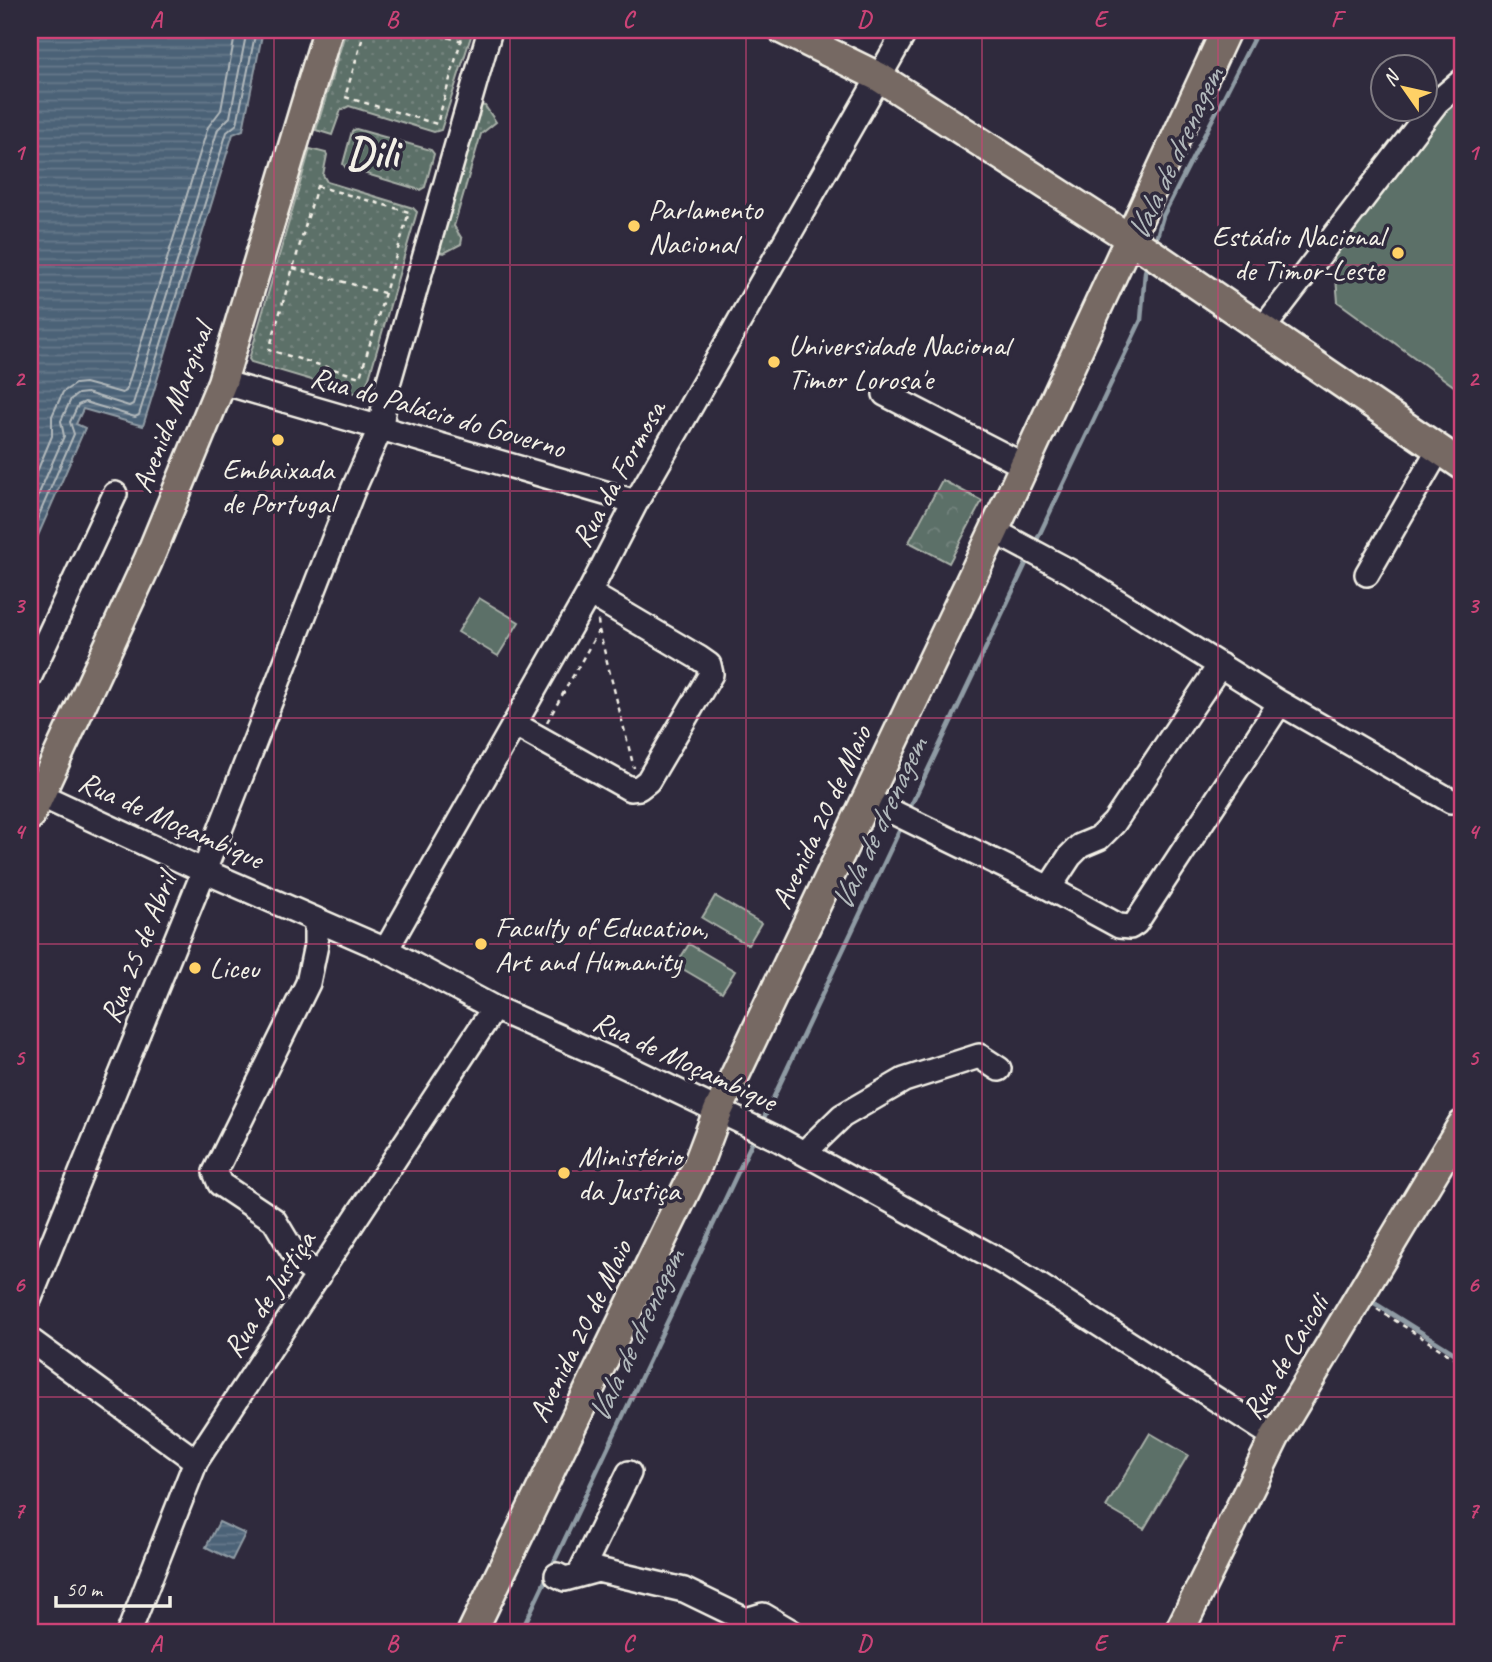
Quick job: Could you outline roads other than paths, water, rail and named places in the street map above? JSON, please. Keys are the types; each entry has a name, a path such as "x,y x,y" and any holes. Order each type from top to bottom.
{"main road":[{"name":"Avenida Marginal","path":"35,806 148,561 222,382 328,30"},
{"path":"783,30 879,77 1129,238 1451,457"},
{"name":"Avenida 20 de Maio","path":"472,1632 696,1169 718,1111 995,531 1226,30"},
{"name":"Rua de Caicoli","path":"1185,1626 1275,1437 1462,1125"}],"street":[{"name":"Rua 25 de Abril","path":"30,1298 204,870 353,490 381,428 386,391 490,30"},
{"name":"Rua da Formosa","path":"386,950 514,724 597,598 636,502 906,30"},
{"path":"1262,330 1437,102 1462,81"},
{"name":"Rua do Palácio do Governo","path":"222,382 636,502"},
{"path":"885,394 1025,466"},
{"path":"1367,574 1451,457"},
{"path":"30,676 115,494"},
{"path":"995,531 1069,571 1280,703 1451,801"},
{"path":"514,724 630,789 639,788 648,780 710,674 709,665 597,598"},
{"path":"1049,888 1070,856 1080,846 1099,838 1114,823 1220,665"},
{"path":"866,799 1049,888 1119,926 1129,927 1136,923 1280,703"},
{"name":"Rua de Moçambique","path":"35,806 204,870 386,950 494,1008 612,1060 778,1139 1004,1263 1275,1437"},
{"path":"316,920 316,945 308,983 215,1172 220,1184 274,1220 298,1260 319,1276"},
{"name":"Rua de Justiça","path":"129,1632 196,1461 494,1008"},
{"path":"804,1153 842,1116 904,1080 979,1056 999,1069"},
{"path":"30,1340 196,1461"},
{"path":"629,1473 568,1575 598,1570 684,1590 745,1626 763,1615 792,1632"}],"water":[{"path":"30,30 263,30 243,130 233,134 143,426 83,409 76,424 85,428 30,554"},
{"path":"219,1522 245,1534 232,1560 206,1547"}],"waterway":[{"name":"Vala de drenagem","path":"1155,243 1163,216 1258,30"},
{"name":"Vala de drenagem","path":"1034,546 1141,320 1148,261"},
{"name":"Vala de drenagem","path":"908,812 1029,557"},
{"name":"Vala de drenagem","path":"762,1122 903,823"},
{"name":"Vala de drenagem","path":"521,1632 755,1136"},
{"path":"1368,1299 1462,1358"}],"place":[{"name":"Parlamento Nacional","path":"634,226"},
{"name":"Estádio Nacional de Timor-Leste","path":"1398,253"},
{"name":"Universidade Nacional Timor Lorosa'e","path":"774,362"},
{"name":"Embaixada de Portugal","path":"278,440"},
{"name":"Faculty of Education, Art and Humanity","path":"481,944"},
{"name":"Liceu","path":"195,968"},
{"name":"Ministério da Justiça","path":"564,1173"}],"district":[{"name":"Dili","path":"372,152"}]}
